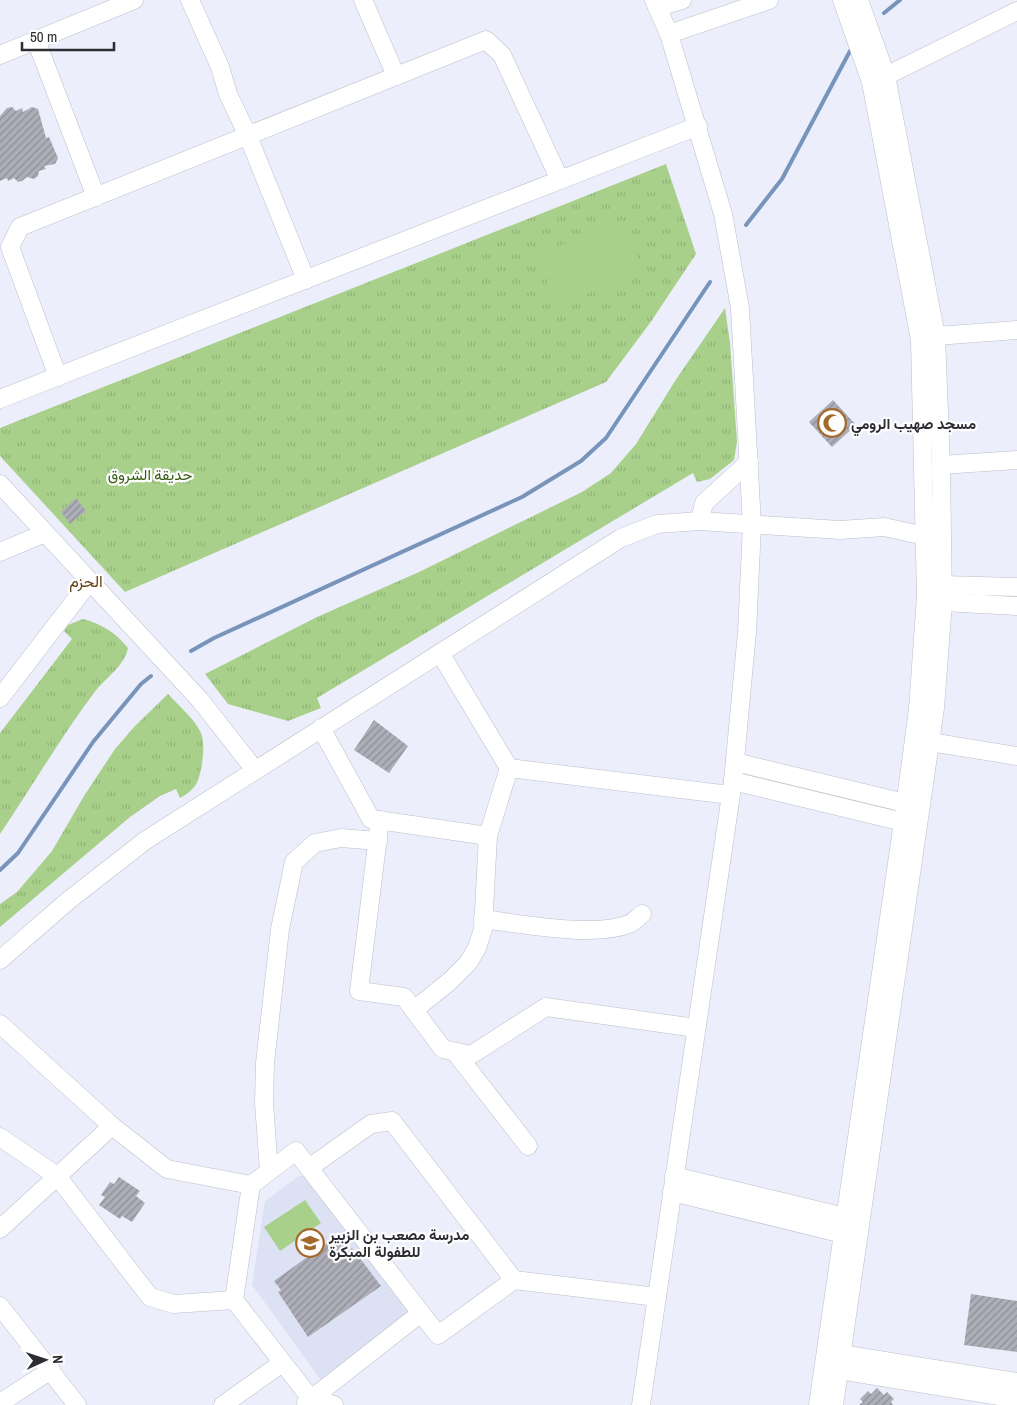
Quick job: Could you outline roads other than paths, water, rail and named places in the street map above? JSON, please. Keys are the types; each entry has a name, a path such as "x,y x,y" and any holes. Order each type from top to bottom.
{"street":[{"path":"190,0 220,67 228,94 248,136 306,280"},
{"path":"362,0 396,76"},
{"path":"641,1405 732,788 747,632 752,525 740,308 724,214 669,34 656,4 682,0"},
{"path":"669,34 768,0"},
{"path":"834,1405 835,1362 849,1227 918,710 926,596 920,340 871,82 842,0"},
{"path":"849,1227 930,742 935,708 943,593 936,336 886,76 859,0"},
{"path":"0,55 123,2"},
{"path":"886,76 1017,11"},
{"path":"36,40 96,197"},
{"path":"58,377 5,241 20,227 486,40 502,55 560,180"},
{"path":"0,399 698,126"},
{"path":"936,336 1017,330"},
{"path":"941,465 1017,460"},
{"path":"700,521 704,503 748,462"},
{"path":"0,484 200,700 255,770"},
{"path":"0,960 69,900 146,840 621,538 657,524 700,521 840,530 884,528 925,536"},
{"path":"0,552 45,533"},
{"path":"0,698 90,581"},
{"path":"943,593 1017,587"},
{"path":"943,593 1017,606"},
{"path":"414,1010 450,981 468,963 477,948 483,929 488,836 509,768 440,653"},
{"path":"321,728 371,819 488,836"},
{"path":"930,742 1017,756"},
{"path":"735,762 905,803"},
{"path":"509,768 732,788 903,822"},
{"path":"380,820 359,991 404,997 443,1049 470,1055 546,1008 696,1028"},
{"path":"269,1171 264,1103 265,1063 280,929 294,862 315,843 341,838 378,841"},
{"path":"483,919 562,928 605,930 631,923 642,914"},
{"path":"0,1024 112,1126 167,1169 251,1185"},
{"path":"455,1052 528,1146"},
{"path":"309,1168 371,1124 392,1121 514,1280"},
{"path":"0,1229 112,1126"},
{"path":"0,1137 57,1176 150,1297 174,1304 234,1300"},
{"path":"307,1402 282,1363 234,1300 251,1185 296,1151 438,1335 514,1280 656,1297"},
{"path":"673,1184 849,1227"},
{"path":"0,1306 77,1405"},
{"path":"307,1402 421,1313"},
{"path":"835,1362 1017,1382"},
{"path":"835,1362 1017,1399"},
{"path":"818,1405 835,1362"},
{"path":"222,1405 282,1363"},
{"path":"0,1403 50,1370"},
{"path":"307,1402 334,1405"}],"waterway":[{"path":"884,13 900,0"},
{"path":"746,225 782,179 850,51"},
{"path":"191,651 214,638 522,497 581,461 606,438 710,282"},
{"path":"0,870 18,853 93,742 141,684 151,676"}],"place":[{"name":"مسجد صهيب الرومي","path":"832,423"},
{"name":"مدرسة مصعب بن الزبير للطفولة المبكرة","path":"310,1243"}],"district":[{"name":"الحزم","path":"86,581"}],"park label":[{"name":"حديقة الشروق","path":"150,474"}]}
